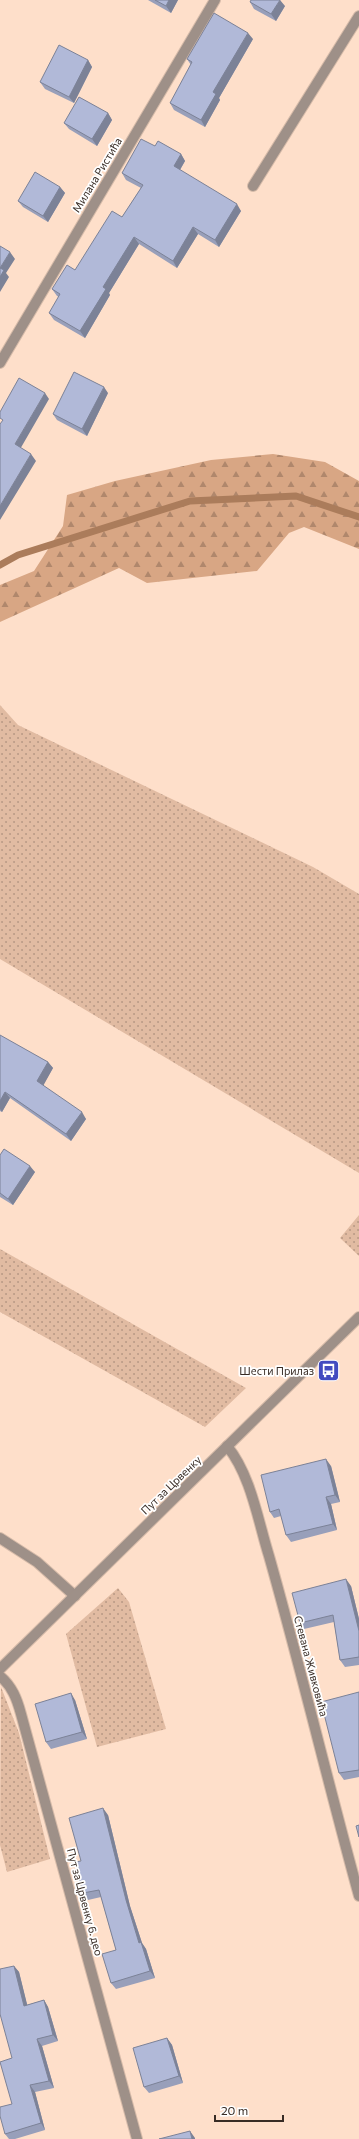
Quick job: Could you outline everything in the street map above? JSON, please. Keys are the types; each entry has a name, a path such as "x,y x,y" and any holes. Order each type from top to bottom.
{"street":[{"name":"Милана Ристића","path":"0,363 214,0"},
{"path":"253,186 359,16"},
{"name":"Пут за Црвенку","path":"0,1669 359,1317"},
{"name":"Стевана Живковића","path":"227,1446 242,1467 279,1591 359,1896"},
{"path":"0,1538 37,1562 75,1596"},
{"name":"Пут за Црвенку 6. део","path":"0,1676 6,1681 15,1694 22,1714 136,2139"}],"shaded area":[{"path":"0,705 18,725 313,867 359,894 359,1173 0,959"},
{"path":"359,1215 359,1256 340,1238"},
{"path":"0,1249 246,1388 205,1427 0,1312"},
{"path":"118,1588 129,1602 166,1729 97,1747 66,1634"},
{"path":"1,1687 19,1733 50,1859 7,1872 0,1845"}],"green space":[{"path":"273,454 325,462 359,481 359,549 304,527 289,533 257,571 147,583 119,568 0,622 0,585 34,571 63,526 67,495 115,481 211,460"}],"building":[{"path":"155,0 169,0 166,6"},
{"path":"251,0 280,0 271,14 250,2"},
{"path":"214,13 248,33 213,92 216,94 201,120 170,103 192,62 187,59"},
{"path":"59,45 88,60 69,97 40,82"},
{"path":"79,97 108,113 92,139 64,123"},
{"path":"141,139 155,146 158,141 181,154 174,166 237,204 215,240 193,227 173,261 134,237 103,287 106,289 80,331 49,313 60,294 52,289 67,265 75,270 112,211 122,217 143,185 122,173"},
{"path":"35,172 60,187 43,216 18,201"},
{"path":"0,246 10,252 0,268"},
{"path":"0,268 4,270 0,277"},
{"path":"74,372 104,387 82,429 53,414"},
{"path":"19,378 45,393 15,444 31,454 0,506 0,424 3,420 0,418 0,412"},
{"path":"0,1035 48,1062 37,1081 82,1112 66,1134 5,1092 0,1101"},
{"path":"4,1149 30,1166 8,1199 0,1193 0,1155"},
{"path":"326,1459 335,1495 326,1497 333,1524 286,1535 279,1509 270,1512 261,1475"},
{"path":"346,1579 359,1631 359,1657 340,1660 333,1615 300,1623 292,1593"},
{"path":"359,1692 359,1770 339,1773 321,1702"},
{"path":"71,1693 82,1732 46,1742 35,1704"},
{"path":"103,1808 126,1900 139,1943 141,1942 150,1971 111,1983 102,1954 116,1950 99,1890 83,1893 75,1862 81,1861 69,1818"},
{"path":"359,1825 359,1837 356,1826"},
{"path":"14,1966 24,2006 44,2000 53,2035 37,2039 49,2081 30,2085 41,2123 5,2134 0,2116 0,2107 12,2104 0,2062 12,2058 0,2014 0,1969"},
{"path":"167,2038 179,2076 144,2087 133,2048"},
{"path":"190,2131 192,2139 159,2139"}],"waterway":[{"path":"0,565 18,555 190,501 296,496 359,517"}],"place":[{"name":"Шести Прилаз","path":"329,1371"}]}
